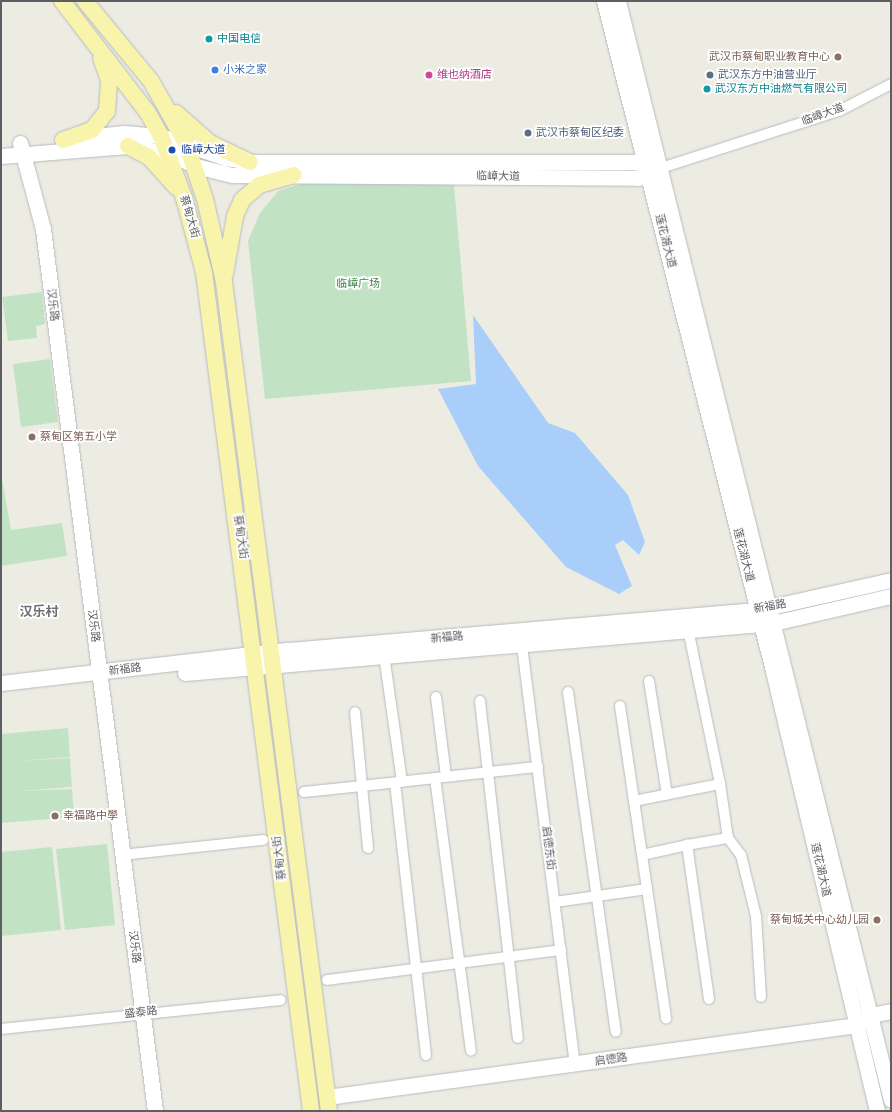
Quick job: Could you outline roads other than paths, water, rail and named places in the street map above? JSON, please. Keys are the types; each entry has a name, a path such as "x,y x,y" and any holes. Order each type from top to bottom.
{"main road":[{"name":"蔡甸大街","path":"62,1 94,40 162,136 170,154 184,198 204,272 263,659 328,1104"},
{"name":"蔡甸大街","path":"85,1 151,82 186,143 196,166 224,282 311,1111"},
{"path":"63,140 92,130 108,111 109,80 94,40"},
{"path":"151,82 191,128 210,143 250,162"},
{"path":"128,146 164,171 184,198"},
{"path":"224,282 235,216 242,200 259,185 294,175"}],"street":[{"name":"莲花湖大道","path":"604,1 646,169 871,1015 891,1100"},
{"name":"莲花湖大道","path":"618,1 662,168 877,1111"},
{"name":"临嶂大道","path":"1,156 21,148 63,140 124,133 162,136 226,158 250,162 646,169 662,168 839,110 891,84"},
{"name":"临嶂大道","path":"1,146 21,148 128,146 170,154 196,166 233,175 638,178 646,169"},
{"name":"汉乐路","path":"21,148 43,229 155,1111"},
{"name":"新福路","path":"1,693 99,678 263,659 765,616 891,580"},
{"name":"新福路","path":"263,659 384,655 521,637 688,629 891,596"},
{"path":"688,629 720,784 728,838 741,855 756,916 761,997"},
{"name":"启德东街","path":"521,637 575,1064"},
{"path":"384,655 426,1055"},
{"name":"新福路","path":"1,683 99,678"},
{"path":"649,681 667,794"},
{"path":"568,692 616,1032"},
{"path":"436,696 446,776"},
{"path":"480,701 518,1038"},
{"path":"620,706 666,1019"},
{"path":"355,712 368,848"},
{"path":"304,792 488,771 538,767"},
{"path":"435,778 458,963 471,1051"},
{"path":"634,801 720,784"},
{"path":"642,854 728,838"},
{"path":"122,855 263,840"},
{"path":"687,845 709,999"},
{"path":"555,902 647,889"},
{"path":"327,980 561,950"},
{"name":"盛泰路","path":"1,1029 143,1013 281,1000"},
{"name":"启德路","path":"328,1104 575,1064 857,1025 871,1015 891,1010"},
{"path":"871,1015 891,1019"}],"water":[{"path":"473,315 548,423 575,433 628,495 645,542 639,555 623,540 615,545 632,586 619,594 566,567 478,466 438,389 476,384"}],"place":[{"name":"中国电信","path":"209,39"},
{"name":"武汉市蔡甸职业教育中心","path":"838,57"},
{"name":"小米之家","path":"215,70"},
{"name":"维也纳酒店","path":"429,75"},
{"name":"武汉东方中油营业厅","path":"710,75"},
{"name":"武汉东方中油燃气有限公司","path":"707,89"},
{"name":"武汉市蔡甸区纪委","path":"528,133"},
{"name":"临嶂大道","path":"172,150"},
{"name":"蔡甸区第五小学","path":"32,437"},
{"name":"幸福路中學","path":"55,816"},
{"name":"蔡甸城关中心幼儿园","path":"877,920"}],"district":[{"name":"汉乐村","path":"39,612"}],"park label":[{"name":"临嶂广场","path":"358,284"}]}
